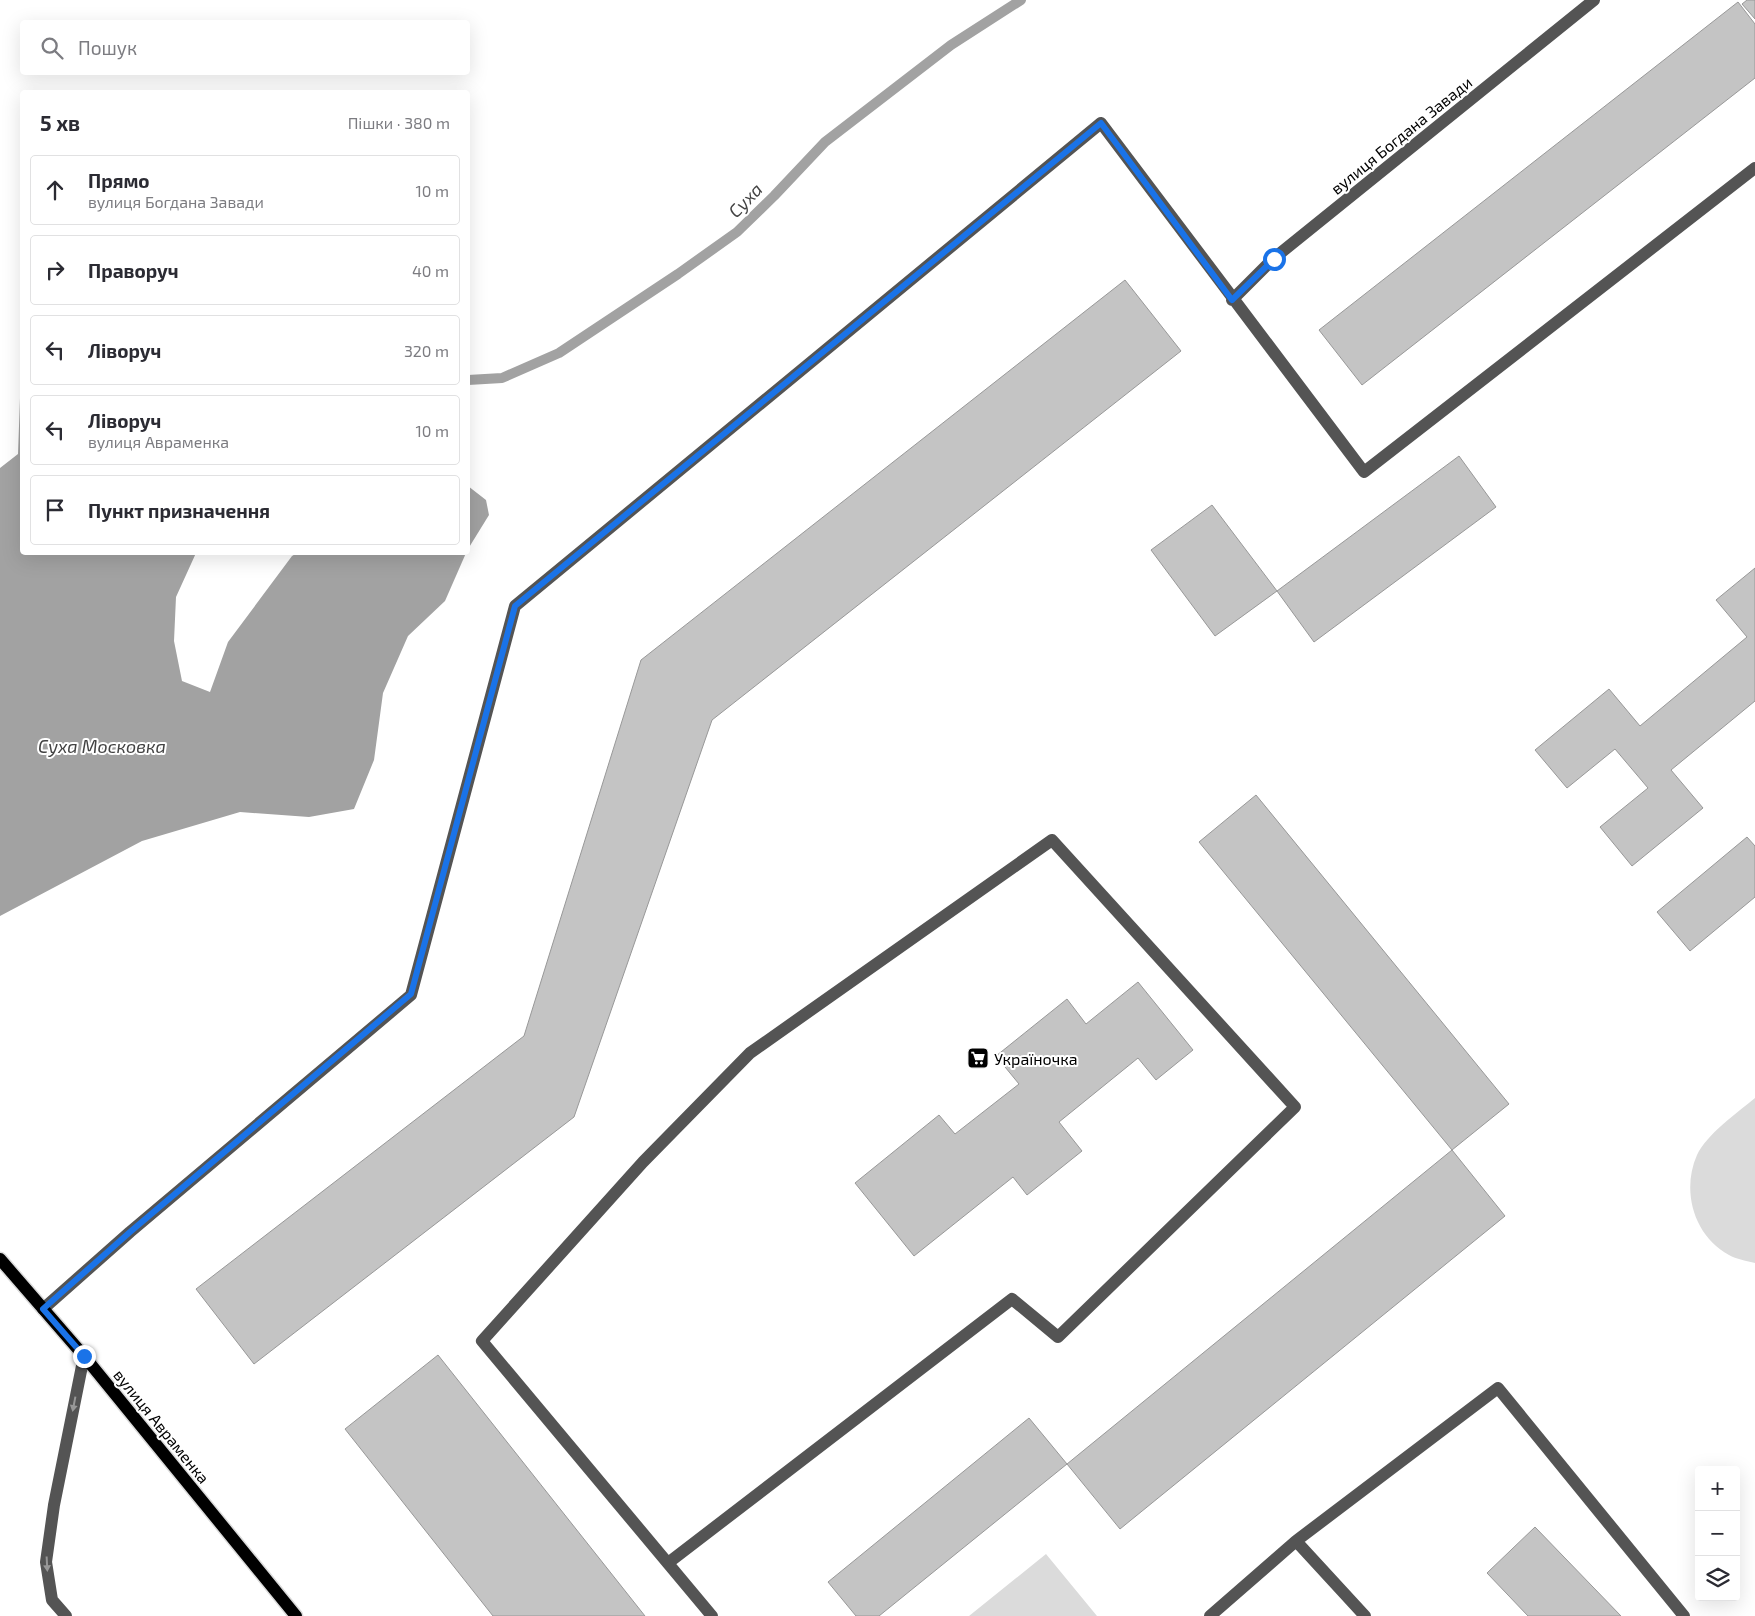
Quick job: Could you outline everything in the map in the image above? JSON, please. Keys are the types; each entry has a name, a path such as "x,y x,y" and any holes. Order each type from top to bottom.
{"main road":[{"name":"вулиця Авраменка","path":"0,1259 84,1356 296,1616"}],"lane":[{"name":"вулиця Богдана Завади","path":"1232,300 1274,259 1594,0"},
{"path":"43,1309 130,1232 411,994 515,606 1101,123 1232,300 1364,472 1755,168"},
{"path":"668,1563 1012,1299 1058,1337 1295,1107 1052,840 750,1053 643,1162 482,1341 712,1616"},
{"path":"66,1616 52,1600 46,1562 54,1505 84,1356"},
{"path":"1210,1616 1296,1541 1498,1388 1684,1616"},
{"path":"1296,1541 1365,1616"}],"shaded area":[{"path":"1755,1098 1755,1263 1729,1255 1717,1247 1707,1236 1699,1225 1694,1211 1690,1183 1692,1169 1701,1147 1723,1124"},
{"path":"1046,1554 1097,1616 969,1616"}],"water":[{"name":"Суха Московка","path":"20,398 20,555 195,555 176,597 174,641 182,681 210,692 228,642 294,555 465,555 445,601 408,636 383,693 374,760 354,809 309,817 240,812 142,841 0,916 0,468 18,454"},
{"path":"470,488 486,500 489,515 470,546"}],"building":[{"path":"1747,0 1755,0 1755,19 1742,4"},
{"path":"1738,2 1755,24 1755,78 1362,385 1319,330"},
{"path":"1125,280 1181,351 712,720 574,1117 254,1364 196,1289 524,1036 641,660"},
{"path":"1459,456 1496,507 1314,642 1277,591"},
{"path":"1212,505 1277,591 1215,636 1151,550"},
{"path":"1755,568 1755,701 1671,770 1703,808 1632,866 1600,827 1648,788 1615,749 1567,788 1535,750 1609,689 1640,726 1747,637 1716,600"},
{"path":"1256,795 1509,1104 1452,1150 1199,842"},
{"path":"1747,837 1755,846 1755,897 1690,951 1657,912"},
{"path":"1138,982 1193,1050 1156,1080 1138,1058 1059,1122 1082,1151 1027,1195 1013,1177 914,1256 855,1183 939,1115 955,1134 1019,1084 996,1056 1067,999 1086,1024"},
{"path":"1452,1150 1505,1216 1120,1529 1067,1464"},
{"path":"438,1355 645,1616 493,1616 345,1429"},
{"path":"1029,1418 1067,1464 879,1616 856,1616 828,1582"},
{"path":"1535,1527 1621,1616 1528,1616 1487,1573"}],"waterway":[{"name":"Суха","path":"470,380 502,378 559,353 678,274 737,232 825,142 951,45 1021,0"}],"place":[{"name":"Україночка","path":"978,1058"}],"route":[{"path":"84,1356 43,1309 130,1232 411,994 515,606 1101,123 1232,300 1274,259"}]}
